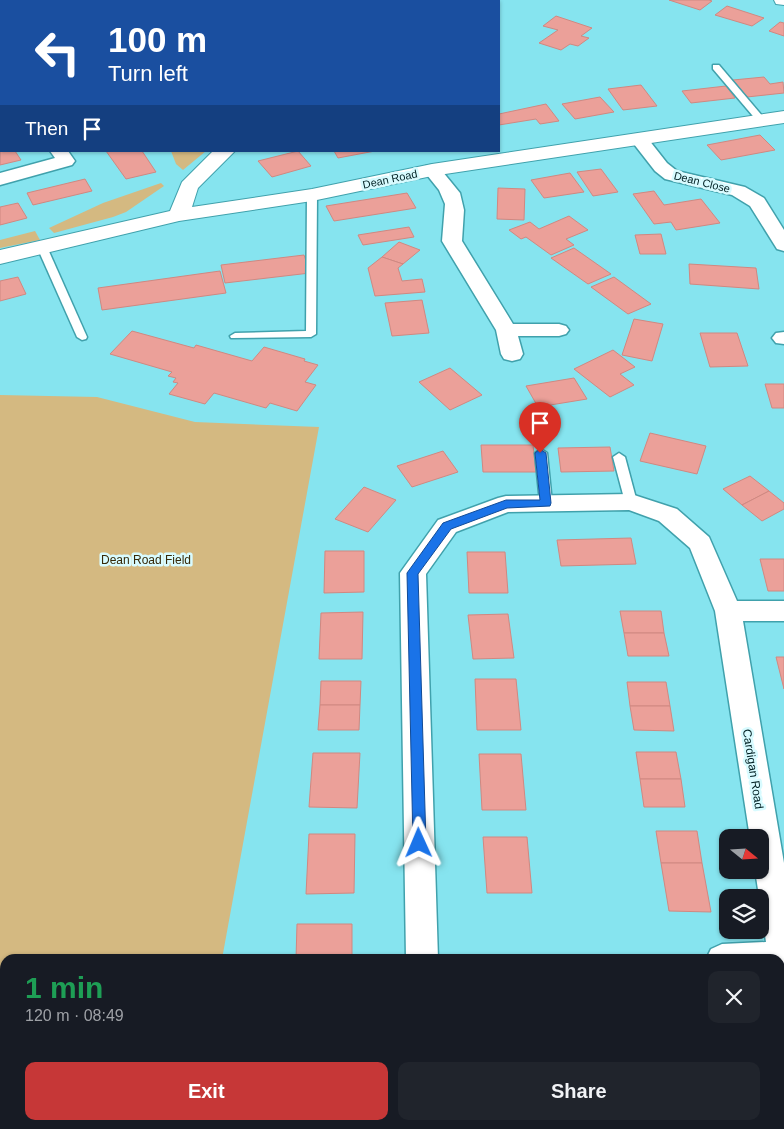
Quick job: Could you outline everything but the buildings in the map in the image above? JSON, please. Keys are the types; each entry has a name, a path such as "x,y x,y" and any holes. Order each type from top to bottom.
{"street":[{"name":"Dean Road","path":"0,257 179,215 312,195 432,170 784,117"},
{"name":"Dean Close","path":"640,139 661,167 671,175 738,191 757,202 784,245"},
{"path":"0,179 66,161 60,152"},
{"path":"179,215 189,186 224,152"},
{"path":"432,170 453,195 456,210 451,228 452,241 506,330 512,354"},
{"path":"506,330 559,330"},
{"path":"422,954 413,573 447,526 506,504 631,502"},
{"name":"Cardigan Road","path":"631,502 668,515 700,543 728,611 784,954"},
{"path":"728,611 784,611"}],"lane":[{"path":"716,67 761,120"},
{"path":"235,336 311,334 312,195"},
{"path":"42,247 82,337"},
{"path":"540,453 546,503"},
{"path":"619,457 631,502"}],"green space":[{"path":"171,152 205,152 183,170 176,164"},
{"path":"161,183 164,186 126,212 54,233 49,228 103,203"},
{"path":"35,231 40,240 0,248 0,240"},
{"name":"Dean Road Field","path":"0,395 97,397 195,422 319,427 223,954 0,954"}],"route":[{"path":"419,843 413,573 447,526 506,504 546,503 540,453"}]}
